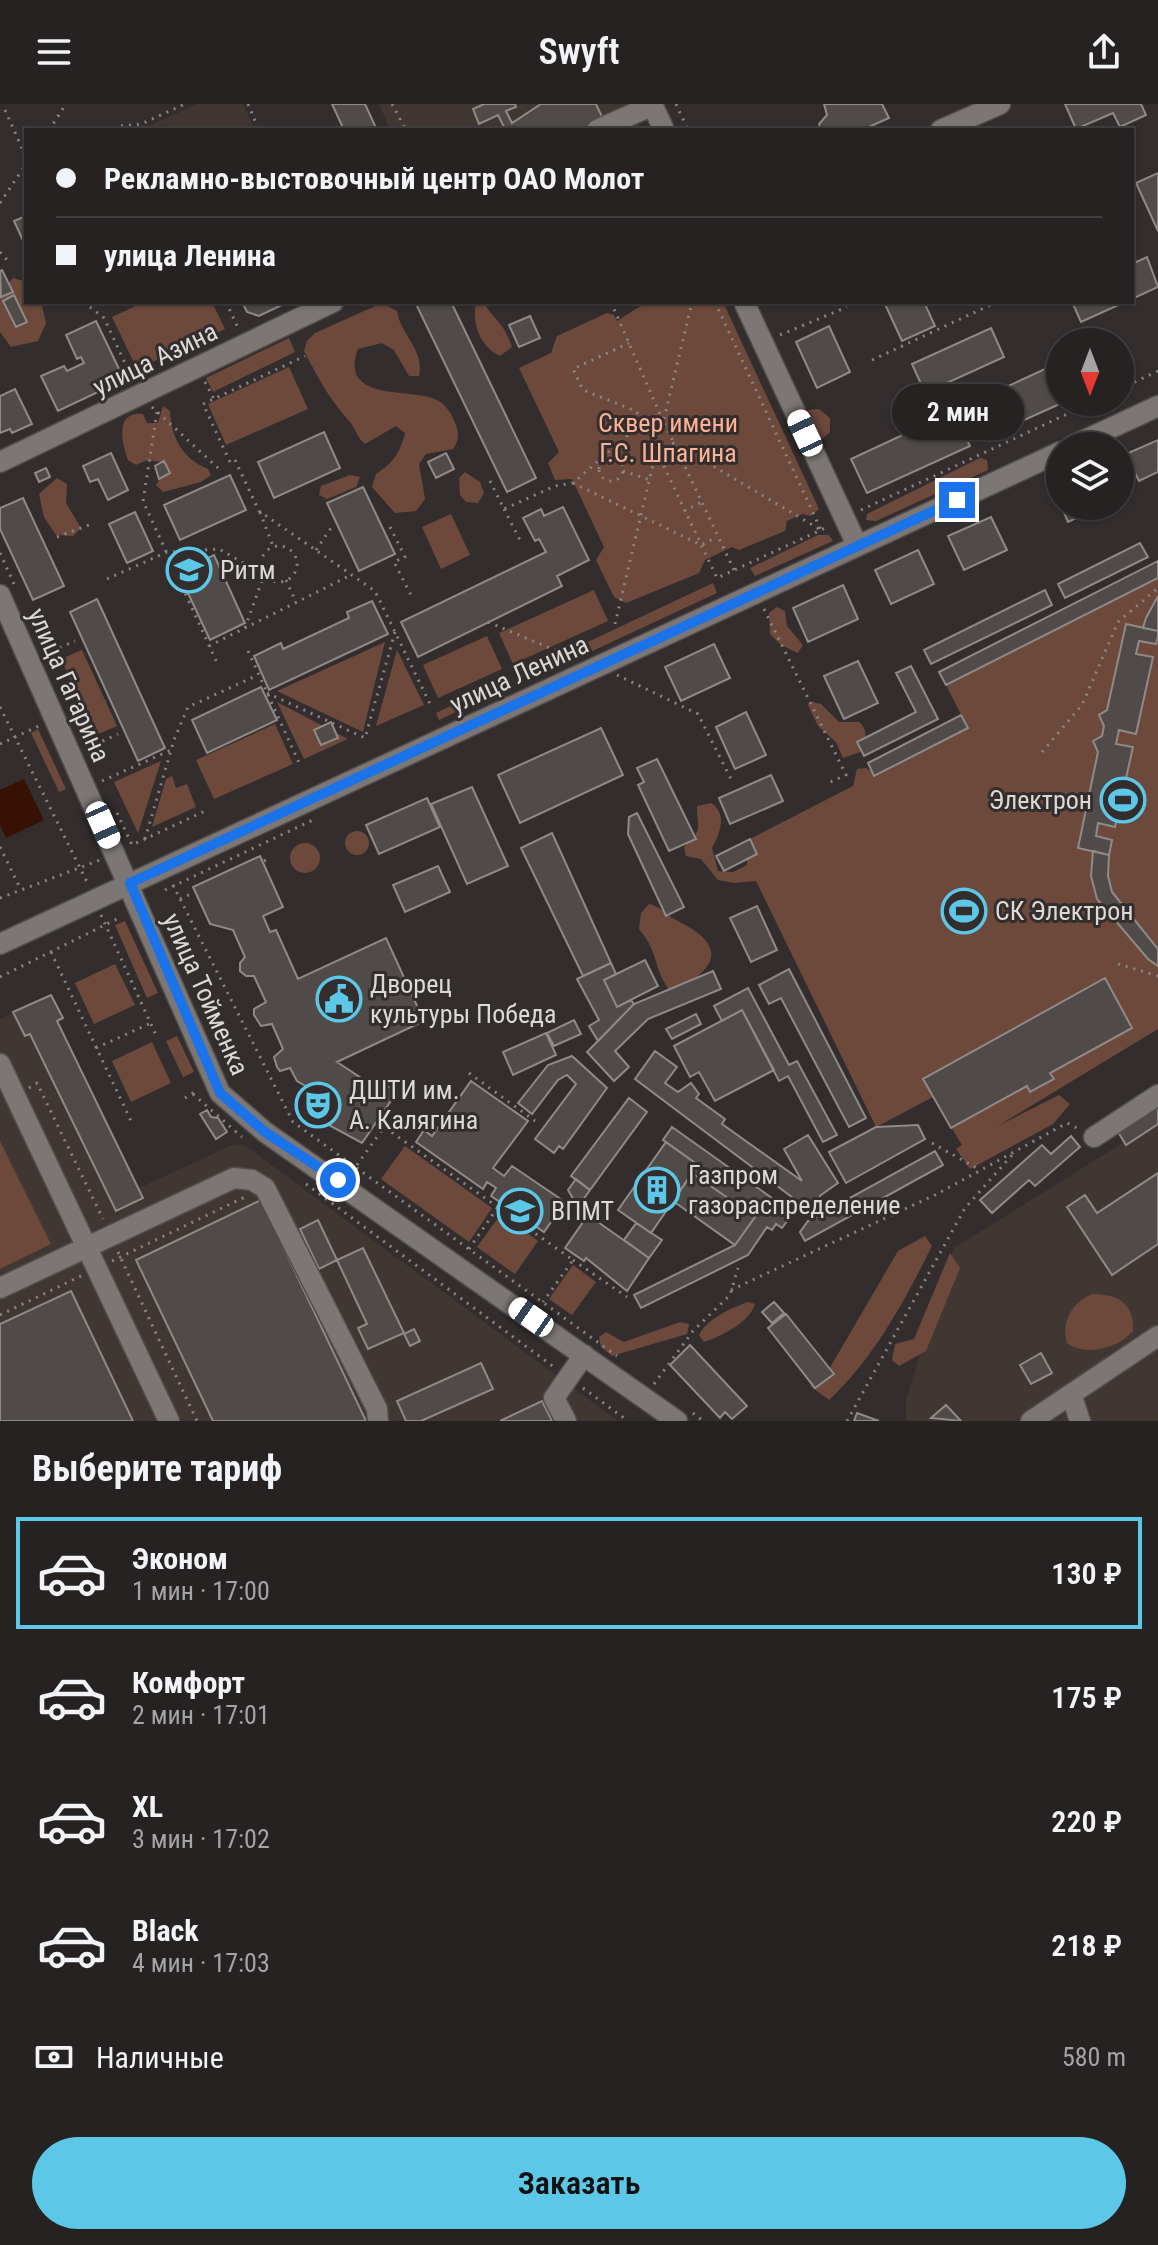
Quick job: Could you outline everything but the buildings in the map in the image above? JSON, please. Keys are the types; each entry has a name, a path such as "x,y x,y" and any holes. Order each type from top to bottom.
{"street":[{"path":"946,128 1000,104"},
{"path":"601,128 653,105 663,128"},
{"name":"улица Азина","path":"0,462 329,304"},
{"path":"745,304 857,545"},
{"path":"1102,432 1158,406"},
{"name":"улица Ленина","path":"0,944 1046,458"},
{"name":"улица Гагарина","path":"0,595 130,883"},
{"name":"улица Тойменка","path":"130,883 220,1093 265,1132 584,1355 684,1416"},
{"path":"0,1064 7,1098 86,1245 169,1421"},
{"path":"1094,1137 1158,1095"},
{"path":"0,1288 234,1178 252,1180 265,1188 377,1409 378,1421"},
{"path":"1031,1421 1158,1336"},
{"path":"566,1421 554,1398 584,1355"},
{"path":"1071,1394 1080,1421"}],"path":[{"path":"50,128 66,104"},
{"path":"121,126 141,124 185,104"},
{"path":"248,104 258,128"},
{"path":"392,104 405,128"},
{"path":"676,104 687,128"},
{"path":"5,110 24,153"},
{"path":"141,124 143,128"},
{"path":"323,128 326,125"},
{"path":"0,203 24,167"},
{"path":"0,252 9,262"},
{"path":"227,304 246,344"},
{"path":"612,304 734,570"},
{"path":"664,422 692,304"},
{"path":"716,304 821,530"},
{"path":"983,304 985,308"},
{"path":"872,360 993,304"},
{"path":"90,307 104,318 140,395 218,468"},
{"path":"780,335 847,307"},
{"path":"629,343 573,369 583,390 636,411 717,578 1063,416"},
{"path":"273,546 259,511 203,404 305,356"},
{"path":"1134,382 1158,371"},
{"path":"157,412 143,501 218,665"},
{"path":"504,509 555,486 573,483 643,422 660,414"},
{"path":"674,443 821,530"},
{"path":"656,452 674,443"},
{"path":"615,624 656,452"},
{"path":"602,460 616,458 623,471 650,480"},
{"path":"602,460 599,472 606,480 617,480 623,471"},
{"path":"490,481 522,544"},
{"path":"573,483 701,545"},
{"path":"684,511 702,502"},
{"path":"259,511 375,591 432,708"},
{"path":"57,537 89,525"},
{"path":"316,550 333,525"},
{"path":"390,527 405,557 394,562 412,597"},
{"path":"701,545 718,537"},
{"path":"107,579 167,552 219,549 264,575 271,580 286,580 296,570 294,554 281,545 273,546 261,558 264,575 245,628"},
{"path":"209,646 351,575"},
{"path":"286,580 296,602"},
{"path":"1042,752 1082,705 1118,622 1158,588"},
{"path":"763,606 846,775 826,784"},
{"path":"488,622 557,651"},
{"path":"267,693 365,738 395,632"},
{"path":"45,654 75,641"},
{"path":"248,651 301,767"},
{"path":"145,839 171,750 188,707 258,675"},
{"path":"617,675 698,714 733,783"},
{"path":"0,707 81,869 157,1037"},
{"path":"0,744 41,725"},
{"path":"88,748 118,734"},
{"path":"102,781 171,750"},
{"path":"132,845 205,811"},
{"path":"0,847 21,890"},
{"path":"264,861 271,858"},
{"path":"0,898 102,859"},
{"path":"222,863 226,872"},
{"path":"173,885 293,1122 622,1360"},
{"path":"180,899 195,892"},
{"path":"0,977 117,919"},
{"path":"51,952 132,1123"},
{"path":"1118,964 1158,976"},
{"path":"96,1048 151,1023"},
{"path":"469,1073 535,1121"},
{"path":"185,1098 194,1093 251,1143"},
{"path":"643,1376 654,1384 693,1331 731,1290 980,1170 1067,1123 1094,1137"},
{"path":"356,1166 384,1127 627,1297"},
{"path":"932,1143 980,1170"},
{"path":"847,1421 965,1208 1015,1151"},
{"path":"300,1180 628,1421"},
{"path":"0,1315 265,1188"},
{"path":"469,1249 498,1207"},
{"path":"543,1302 573,1260"},
{"path":"731,1290 738,1268"},
{"path":"684,1416 703,1421"}],"shaded area":[{"path":"197,104 243,104 254,128 147,128"},
{"path":"379,104 630,104 640,128 389,128"},
{"path":"24,779 44,820 6,838 0,825 0,790"},
{"path":"51,995 63,1018 57,1022 139,1188 232,1145 243,1144 618,1421 0,1421 0,1019"},
{"path":"1158,1121 1158,1421 906,1421 906,1399 954,1248"}],"green space":[{"path":"13,278 24,281 24,304 41,304 46,323 38,341 11,347 0,332 0,293"},
{"path":"140,304 213,304 225,329 137,369 112,317"},
{"path":"380,304 397,311 419,358 419,376 409,376 394,350 382,343 358,349 355,366 358,378 381,390 437,400 449,411 458,431 453,449 426,454 419,464 425,499 416,511 395,513 372,487 376,474 398,452 405,433 396,426 365,444 360,439 304,351 307,341 315,333"},
{"path":"476,304 485,304 502,326 512,347 500,356 493,352 482,340 475,318"},
{"name":"Сквер имени Г.С. Шпагина","path":"644,304 724,304 819,509 811,516 802,514 787,521 785,531 739,550 732,547 705,560 699,573 626,603 614,597 596,560 604,547 572,479 555,480 548,463 559,452 519,368 551,353 557,336 607,313 614,315 617,321"},
{"path":"289,338 295,352 213,392 206,378"},
{"path":"289,367 308,409 226,445 208,404"},
{"path":"163,406 170,411 180,446 211,475 201,482 163,492 156,485 164,474 162,462 147,460 136,465 128,460 122,430 124,423 134,414 143,414 147,423 158,423"},
{"path":"819,409 830,418 830,432 822,439 812,435 807,425 807,410"},
{"path":"980,458 987,460 988,470 876,521 866,520 867,514"},
{"path":"465,472 480,482 484,493 478,503 466,502 460,495 459,478"},
{"path":"350,475 360,477 356,487 327,499 319,495 321,486"},
{"path":"57,478 67,484 66,503 81,528 73,536 56,535 44,517 39,494"},
{"path":"451,514 470,555 441,569 422,527"},
{"path":"818,535 829,535 833,541 755,576 750,568"},
{"name":"СК Электрон","path":"1158,578 1158,1029 996,1127 1059,1095 1070,1104 1053,1124 970,1169 956,1149 962,1145 933,1097 876,1127 756,881 734,883 718,880 701,859 686,856 684,847 698,828 697,806 711,803 716,807 721,818 720,830 712,848 718,871 733,872 747,865 747,860 757,854 750,839 853,786 857,769 866,768 877,774 968,728 946,685"},
{"path":"713,583 717,593 545,673 541,664"},
{"path":"594,590 608,621 513,664 499,633"},
{"path":"777,607 785,611 787,626 803,645 798,653 781,645 770,634 769,613"},
{"path":"487,636 502,669 438,698 423,665"},
{"path":"385,642 363,732 277,691"},
{"path":"82,650 117,726 96,735 61,659"},
{"path":"397,650 424,705 376,726"},
{"path":"508,679 511,686 439,720 436,713"},
{"path":"277,702 348,739 304,759"},
{"path":"812,702 821,704 839,722 859,722 862,725 866,736 860,752 843,758 836,742 818,726 808,705"},
{"path":"275,724 293,764 214,799 196,760"},
{"path":"38,729 66,789 59,792 31,733"},
{"path":"161,761 138,833 114,782"},
{"path":"172,776 176,788 187,784 196,807 152,827 166,779"},
{"path":"357,831 366,834 369,843 366,852 357,855 348,852 345,843 348,834"},
{"path":"305,843 316,847 320,858 316,869 305,873 294,869 290,858 294,847"},
{"path":"649,904 693,930 710,948 711,957 707,966 688,984 672,993 639,929 641,913"},
{"path":"125,921 158,993 147,998 115,925"},
{"path":"115,964 135,1005 94,1024 75,983"},
{"path":"177,1036 194,1072 183,1077 166,1041"},
{"path":"152,1042 171,1083 131,1102 112,1061"},
{"path":"0,1141 51,1244 0,1269"},
{"path":"405,1146 492,1208 469,1242 381,1179"},
{"path":"501,1214 538,1241 515,1274 477,1247"},
{"path":"925,1236 932,1246 899,1308 874,1348 829,1400 810,1386 828,1371 898,1251"},
{"path":"950,1253 960,1268 926,1351 899,1366 892,1360 895,1344 914,1339"},
{"path":"573,1265 596,1282 572,1315 549,1299"},
{"path":"1093,1294 1110,1296 1123,1302 1131,1313 1133,1331 1111,1346 1093,1350 1067,1343 1066,1328 1074,1307"},
{"path":"748,1302 755,1304 747,1317 727,1332 704,1342 699,1335 708,1324"},
{"path":"680,1322 689,1324 687,1334 612,1356 601,1347 599,1337 606,1332 624,1342"}],"place":[{"name":"Ритм","path":"189,570"},
{"name":"Электрон","path":"1123,800"},
{"name":"СК Электрон","path":"964,911"},
{"name":"Дворец культуры Победа","path":"339,999"},
{"name":"ДШТИ им. А. Калягина","path":"318,1105"},
{"name":"Газпром газораспределение","path":"657,1190"},
{"name":"ВПМТ","path":"520,1211"}],"route":[{"path":"338,1180 265,1132 233,1107 214,1085 130,883 957,500"}]}
